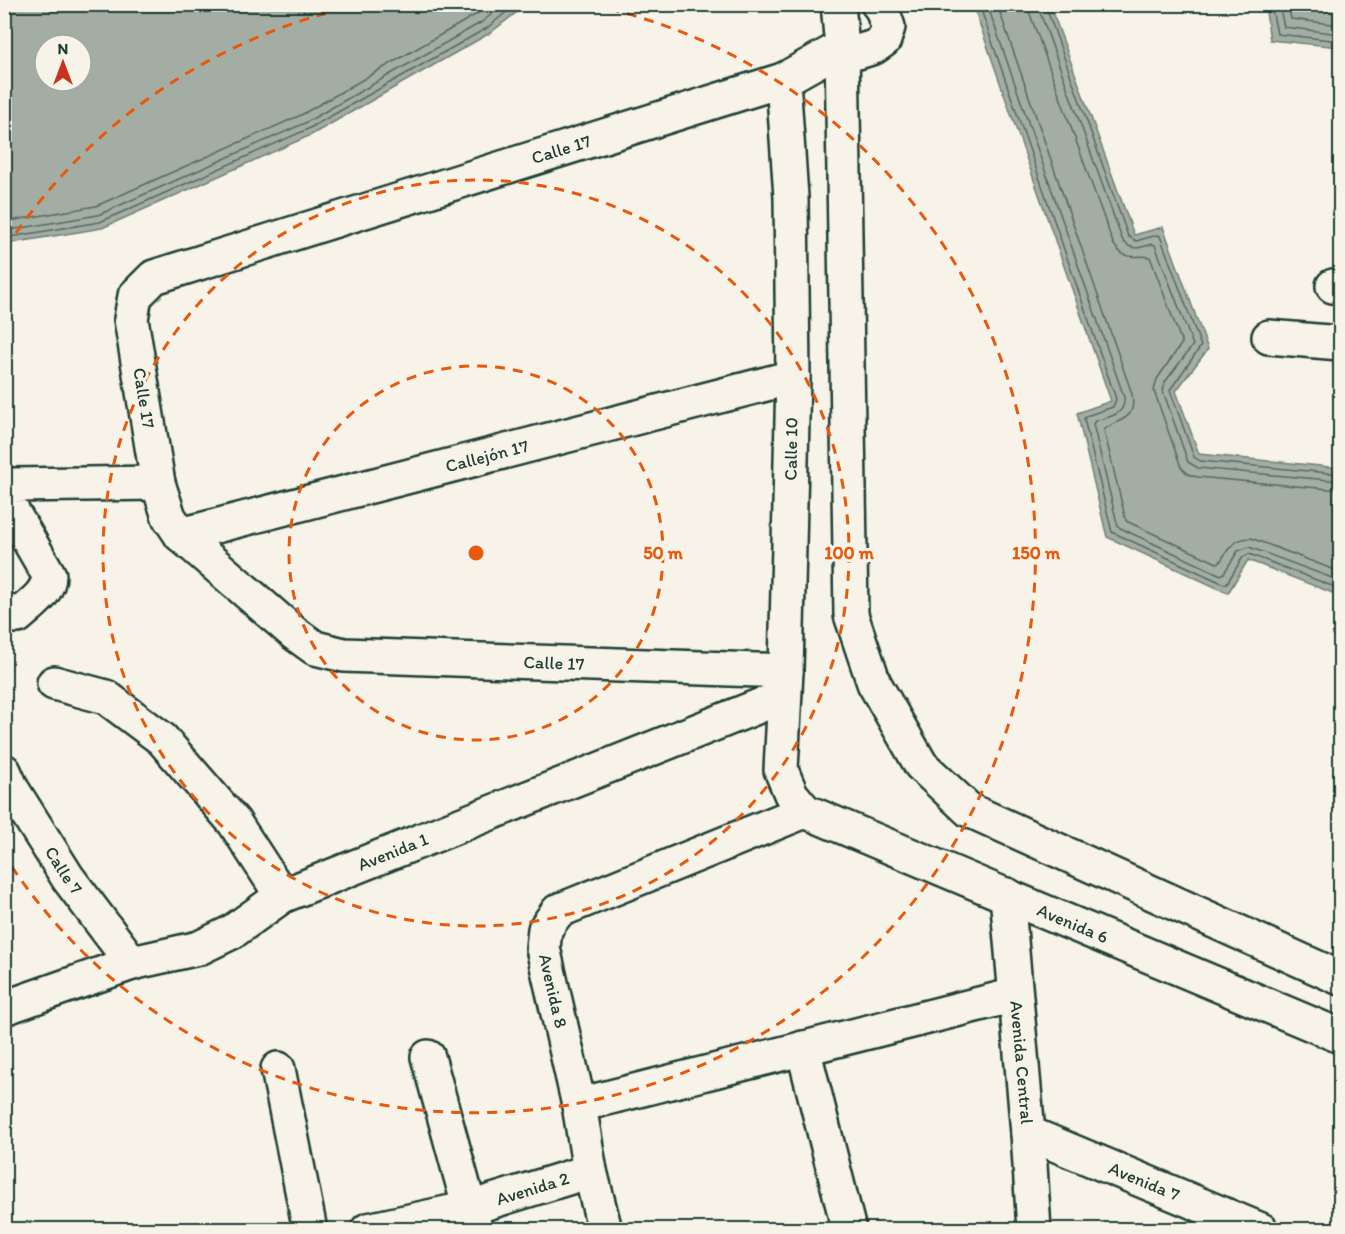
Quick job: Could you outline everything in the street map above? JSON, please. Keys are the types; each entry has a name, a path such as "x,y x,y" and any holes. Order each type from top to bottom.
{"street":[{"path":"842,47 858,52 874,48 884,40 888,27 881,6 878,4"},
{"path":"838,5 842,47 851,615 874,683 921,765 969,810 1341,978"},
{"name":"Calle 17","path":"785,683 344,655 315,648 294,633 181,535 169,517 158,483 131,319 135,296 154,277 783,80 842,47"},
{"name":"Calle 10","path":"783,80 791,196 793,377 781,770 790,794 805,811"},
{"path":"1269,336 1341,343"},
{"name":"Callejón 17","path":"181,535 793,377"},
{"path":"4,609 9,615 18,616 45,591 49,584 49,575 5,499 7,487 12,485 158,483"},
{"path":"54,682 106,697 162,740 234,822 282,896"},
{"name":"Avenida 1","path":"4,1008 132,963 199,948 232,932 282,896 785,683"},
{"name":"Calle 7","path":"4,771 12,789 68,878 132,963"},
{"name":"Avenida 6","path":"805,811 1341,1036"},
{"name":"Avenida 8","path":"605,1230 590,1171 579,1105 543,948 545,929 558,911 805,811"},
{"name":"Avenida Central","path":"1006,895 1028,1132 1034,1230"},
{"path":"579,1105 1015,995"},
{"path":"803,1048 849,1230"},
{"path":"428,1057 473,1219"},
{"path":"278,1069 310,1230"},
{"name":"Avenida 7","path":"1028,1132 1262,1230"},
{"name":"Avenida 2","path":"368,1230 473,1219 590,1171"}],"water":[{"path":"5,4 526,4 490,33 311,135 102,228 5,244"},
{"path":"973,5 1050,5 1134,235 1163,227 1208,349 1176,391 1199,454 1340,468 1340,596 1248,560 1228,593 1107,537 1077,413 1111,401"},
{"path":"1265,5 1340,5 1340,47 1270,40"}]}
